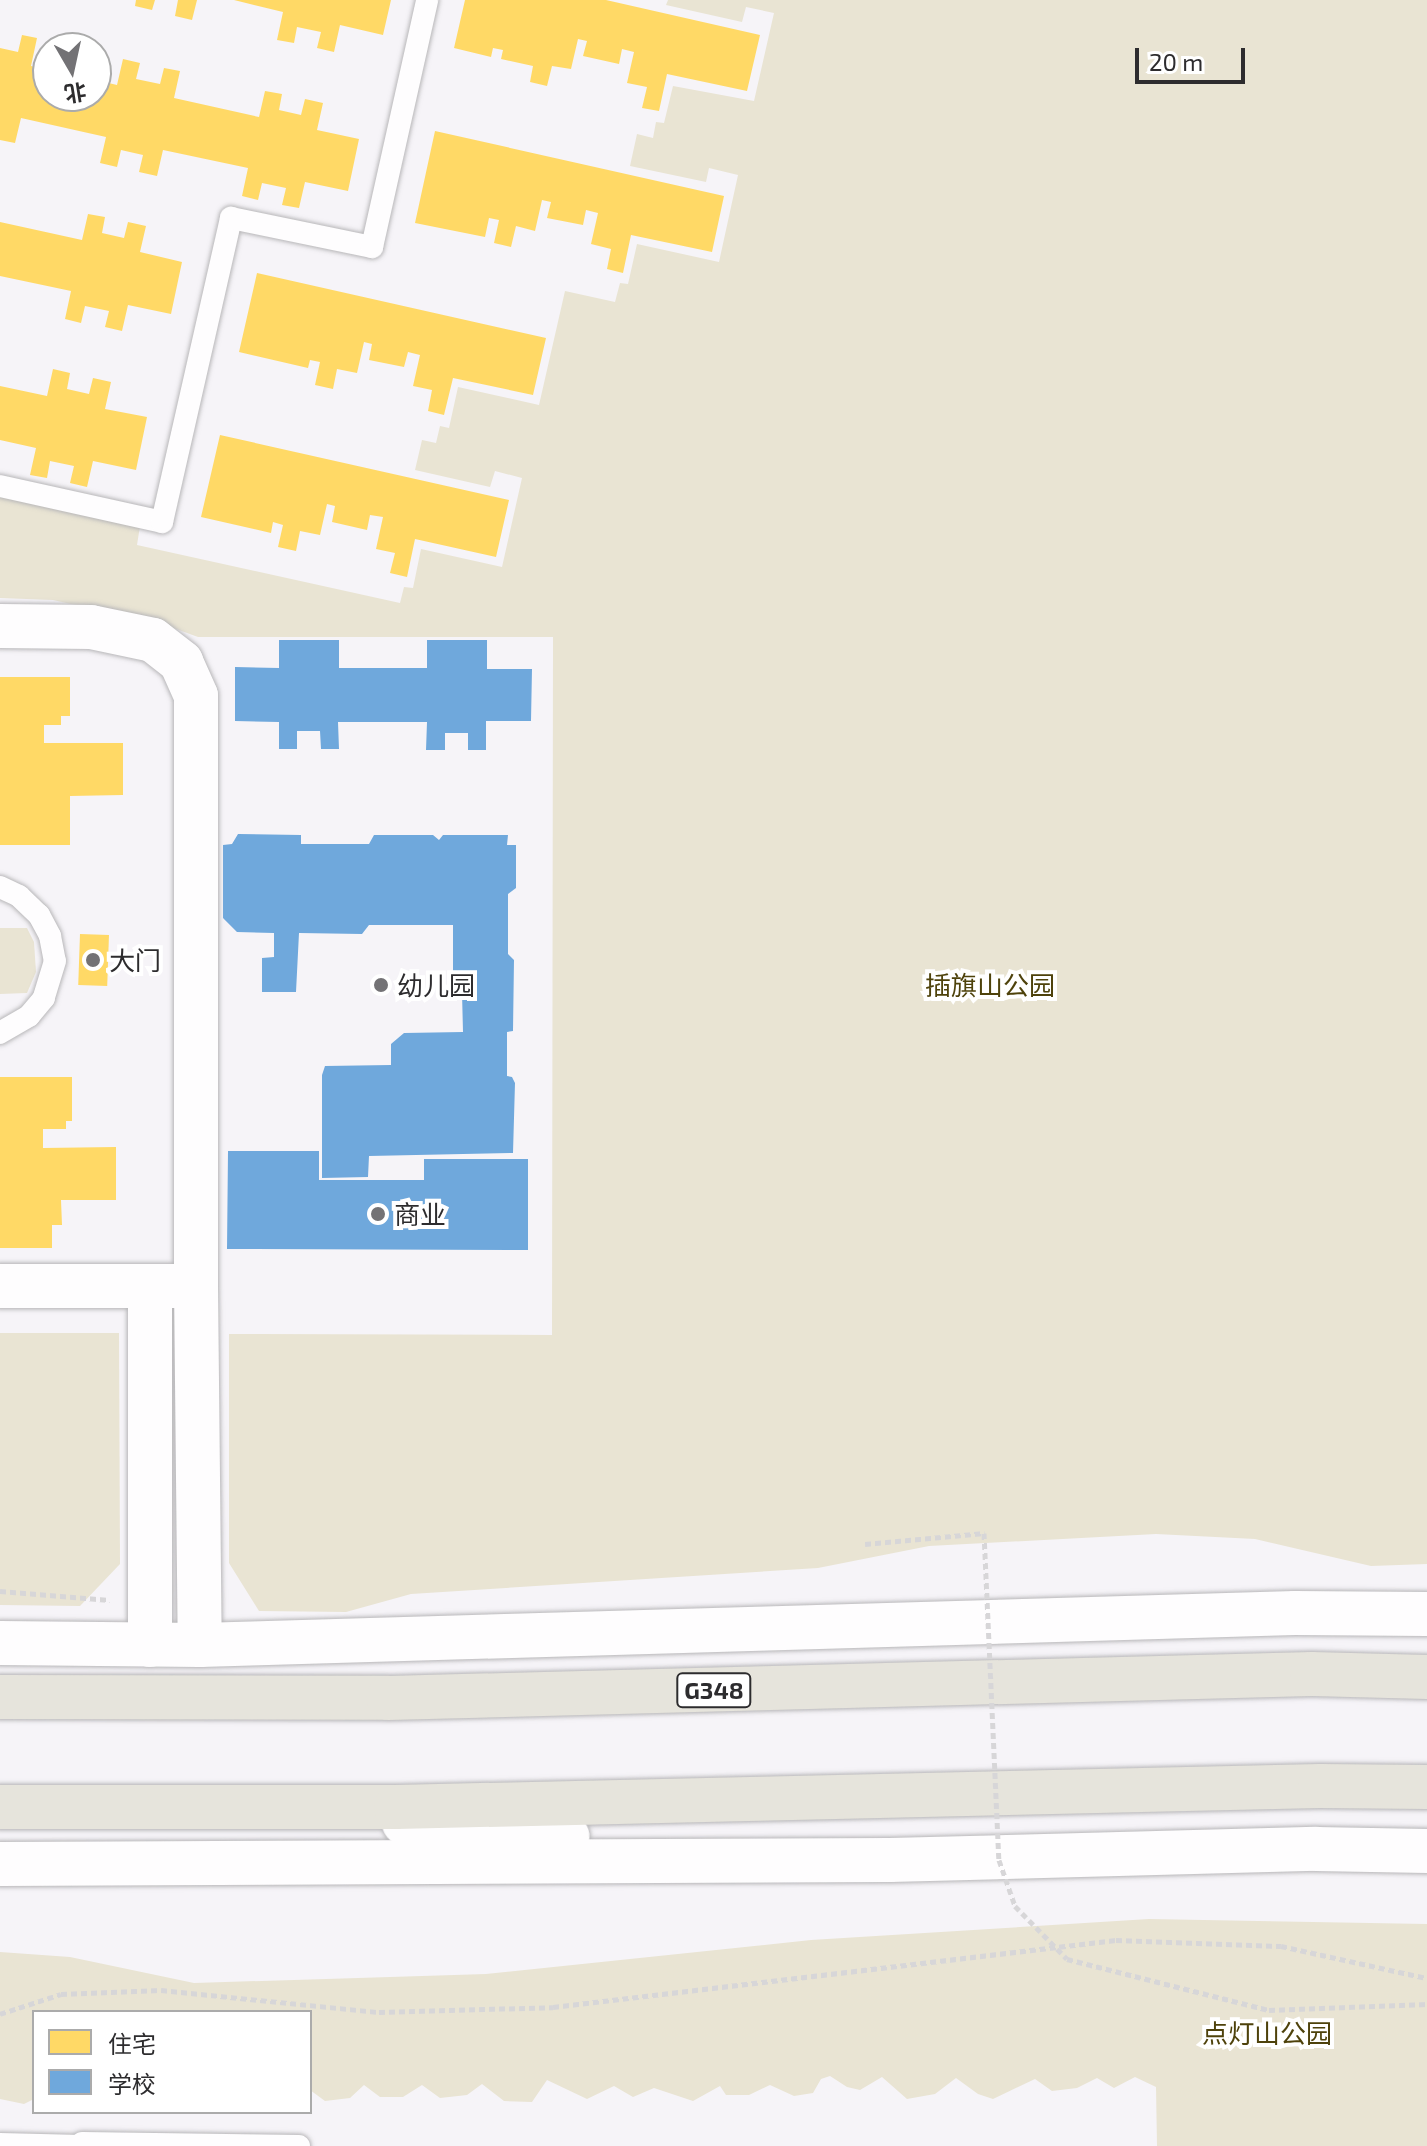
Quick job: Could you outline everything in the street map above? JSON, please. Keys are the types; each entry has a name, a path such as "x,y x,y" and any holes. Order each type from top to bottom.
{"highway":[{"name":"G348","path":"0,1697 388,1698 1312,1674 1427,1677"},
{"path":"0,1807 428,1806 1320,1786 1427,1787"}],"street":[{"path":"0,626 91,627 153,640 181,662 194,685 198,708 196,1286 200,1645"},
{"path":"0,1286 196,1286"},
{"path":"150,1287 150,1624"},
{"path":"0,1643 150,1624 200,1645 1295,1613 1427,1614"},
{"path":"0,1661 388,1698"},
{"path":"198,1807 890,1860"},
{"path":"0,1864 890,1860 1316,1849 1427,1851"}],"lane":[{"path":"0,486 162,522 231,218 372,247 427,0"},
{"path":"0,887 19,896 39,915 50,936 55,961 44,998 29,1016 0,1033"},
{"path":"0,2144 299,2146"}],"path":[{"path":"865,1544 984,1533 999,1860 1015,1906 1067,1959 1269,2010 1427,2004"},
{"path":"0,1591 150,1624"},
{"path":"0,2014 61,1994 161,1990 379,2012 553,2007 1116,1940 1281,1946 1427,1978"}],"green space":[{"name":"插旗山公园","path":"668,0 1427,0 1427,1564 1371,1566 1255,1539 1156,1534 929,1546 818,1568 411,1594 346,1612 259,1611 229,1563 229,1334 552,1335 553,637 198,637 168,626 53,600 0,598 0,495 140,526 137,545 400,603 404,587 413,588 421,549 502,567 522,478 495,471 490,487 415,470 422,440 436,443 440,426 449,428 458,387 539,405 565,291 615,302 620,283 628,284 637,244 719,262 738,175 709,168 706,182 630,166 637,134 653,138 656,122 664,123 673,86 754,101 774,13 746,7 742,22 666,5"},
{"path":"0,928 27,928 34,942 36,972 27,993 0,994"},
{"path":"0,1333 119,1333 120,1564 80,1606 0,1605"},
{"name":"点灯山公园","path":"1149,1919 1427,1924 1427,2146 1157,2146 1156,2087 1135,2077 1114,2088 1097,2078 1077,2088 1052,2091 1035,2079 993,2099 978,2094 956,2078 935,2094 907,2099 882,2077 860,2090 847,2087 830,2076 821,2079 813,2093 794,2096 770,2085 749,2095 726,2095 720,2086 693,2101 654,2088 633,2097 614,2086 587,2099 547,2080 532,2102 504,2101 482,2084 467,2095 440,2098 422,2085 403,2097 380,2097 364,2085 350,2098 325,2101 312,2091 312,2010 32,2010 32,2100 24,2104 0,2099 0,1952 70,1957 194,1983 486,1974 811,1940"}],"building: 住宅":[{"path":"136,0 155,0 152,10 135,6"},
{"path":"178,0 197,0 192,20 175,16"},
{"path":"234,0 391,0 383,35 340,25 334,52 317,48 321,32 297,27 294,43 277,40 283,12"},
{"path":"465,0 606,0 760,35 747,91 667,74 659,111 642,108 647,87 627,83 634,52 622,49 619,64 583,56 587,41 578,39 571,69 552,66 547,86 530,82 533,66 501,59 503,50 493,48 491,57 454,48"},
{"path":"22,35 32,37 32,112 112,112 112,84 117,85 123,59 140,63 136,79 160,84 164,68 180,71 174,98 259,117 265,91 282,94 279,110 301,115 305,99 323,103 317,130 359,139 348,191 305,182 299,208 282,205 286,188 262,183 258,200 242,196 248,168 163,150 157,176 139,172 143,155 121,150 117,167 100,163 106,137 21,118 15,143 0,140 0,48 18,52"},
{"path":"435,131 724,196 712,252 631,235 623,273 607,269 611,249 591,244 598,213 586,210 583,225 547,218 551,202 542,200 535,231 516,226 511,247 494,243 499,220 489,218 485,237 415,223"},
{"path":"88,214 105,217 102,233 124,238 128,222 146,226 140,252 182,262 171,314 128,305 122,331 105,327 109,311 85,306 81,323 65,319 71,291 0,276 0,222 82,240"},
{"path":"257,273 546,338 533,395 453,378 444,415 428,411 432,390 413,386 420,355 408,352 404,367 369,360 372,344 364,342 357,373 337,369 333,389 315,385 320,362 310,360 308,368 239,352"},
{"path":"53,369 70,373 67,389 89,394 93,378 111,382 105,409 147,417 136,470 93,461 87,487 70,483 74,466 50,461 47,478 30,475 36,448 0,440 0,386 47,396"},
{"path":"220,435 509,500 496,557 415,539 407,577 390,573 395,553 376,549 383,517 370,515 367,530 332,522 335,506 327,504 320,535 300,531 296,551 278,547 283,525 273,522 271,533 201,517"},
{"path":"0,677 70,677 70,716 61,716 61,725 44,725 44,743 123,743 123,795 70,796 70,845 0,845"},
{"name":"大门","path":"80,934 109,935 107,986 78,985"},
{"path":"0,1077 72,1077 72,1121 66,1121 66,1129 43,1129 43,1148 116,1147 116,1200 61,1200 62,1225 52,1225 52,1248 0,1248"}],"building: 学校":[{"path":"279,640 339,640 339,668 427,668 427,640 487,640 487,669 532,669 531,721 486,721 486,750 468,750 468,733 445,733 445,750 426,750 427,722 338,722 339,749 321,749 320,731 297,731 297,749 279,749 279,722 235,721 235,667 279,668"},
{"path":"238,834 301,835 301,844 369,844 374,835 433,835 439,840 443,835 508,835 507,845 516,845 516,888 508,894 508,954 514,960 513,1031 507,1032 507,1076 512,1077 515,1083 513,1153 369,1156 368,1177 322,1178 322,1075 325,1066 391,1065 391,1044 404,1033 463,1032 462,993 456,992 453,986 453,925 369,925 362,934 299,933 296,992 262,992 262,958 274,957 274,933 237,932 223,918 223,845 232,844"},
{"name":"商业","path":"228,1151 319,1151 319,1180 424,1180 424,1159 528,1159 528,1250 227,1249"}],"place":[{"name":"大门","path":"93,960"},
{"name":"幼儿园","path":"381,985"},
{"name":"商业","path":"378,1214"}]}
